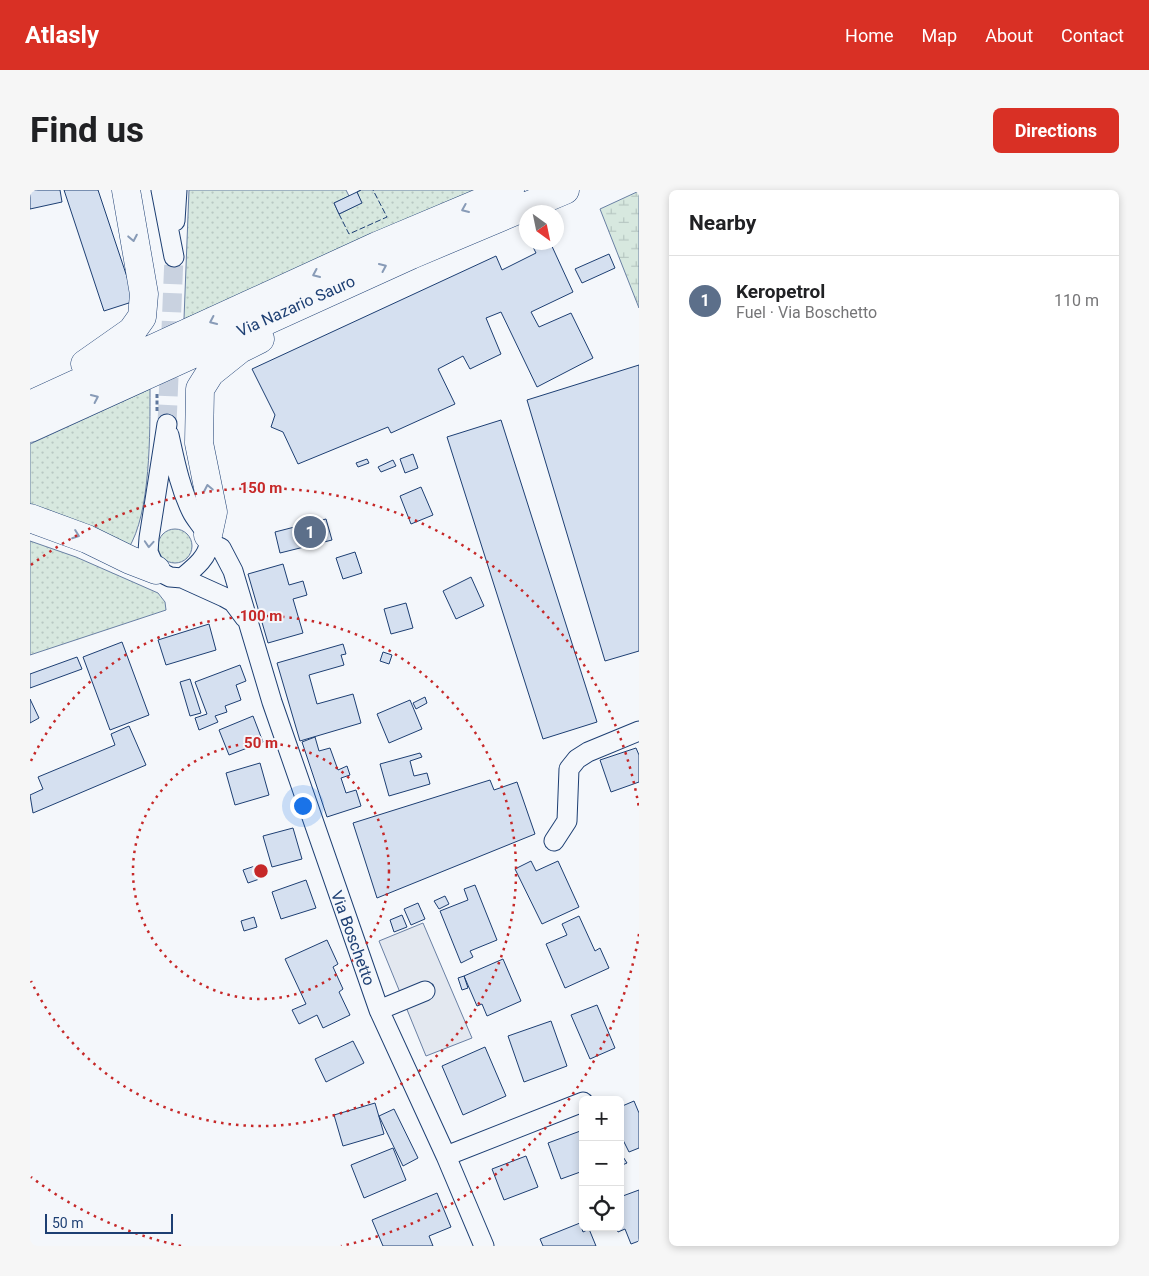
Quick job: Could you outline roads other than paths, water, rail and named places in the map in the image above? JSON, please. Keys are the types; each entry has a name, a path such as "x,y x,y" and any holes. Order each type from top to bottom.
{"highway":[{"name":"Via Nazario Sauro","path":"30,405 377,246 510,190"},
{"name":"Via Nazario Sauro","path":"30,428 411,255 565,190"},
{"path":"30,397 118,343 132,331 142,317 144,294 125,197"},
{"path":"208,539 213,512 199,442 200,389 210,372 240,349 281,328 291,309"},
{"path":"30,518 87,539 130,560 156,570"}],"street":[{"path":"161,190 174,257 177,190"},
{"name":"Via Boschetto","path":"156,570 148,552 149,538 167,424 176,471 184,495 197,523 208,539 221,548 233,571 282,730 379,1010 446,1156 484,1246"},
{"path":"182,578 203,558 208,539"},
{"path":"156,570 170,577 182,578 233,602 247,621"},
{"path":"554,841 567,821 569,769 577,759 588,752 639,731"},
{"path":"379,1010 425,991"},
{"path":"446,1156 579,1104"}],"tunnel":[{"path":"167,424 174,257"}],"place":[{"name":"Keropetrol","path":"310,532"}]}
